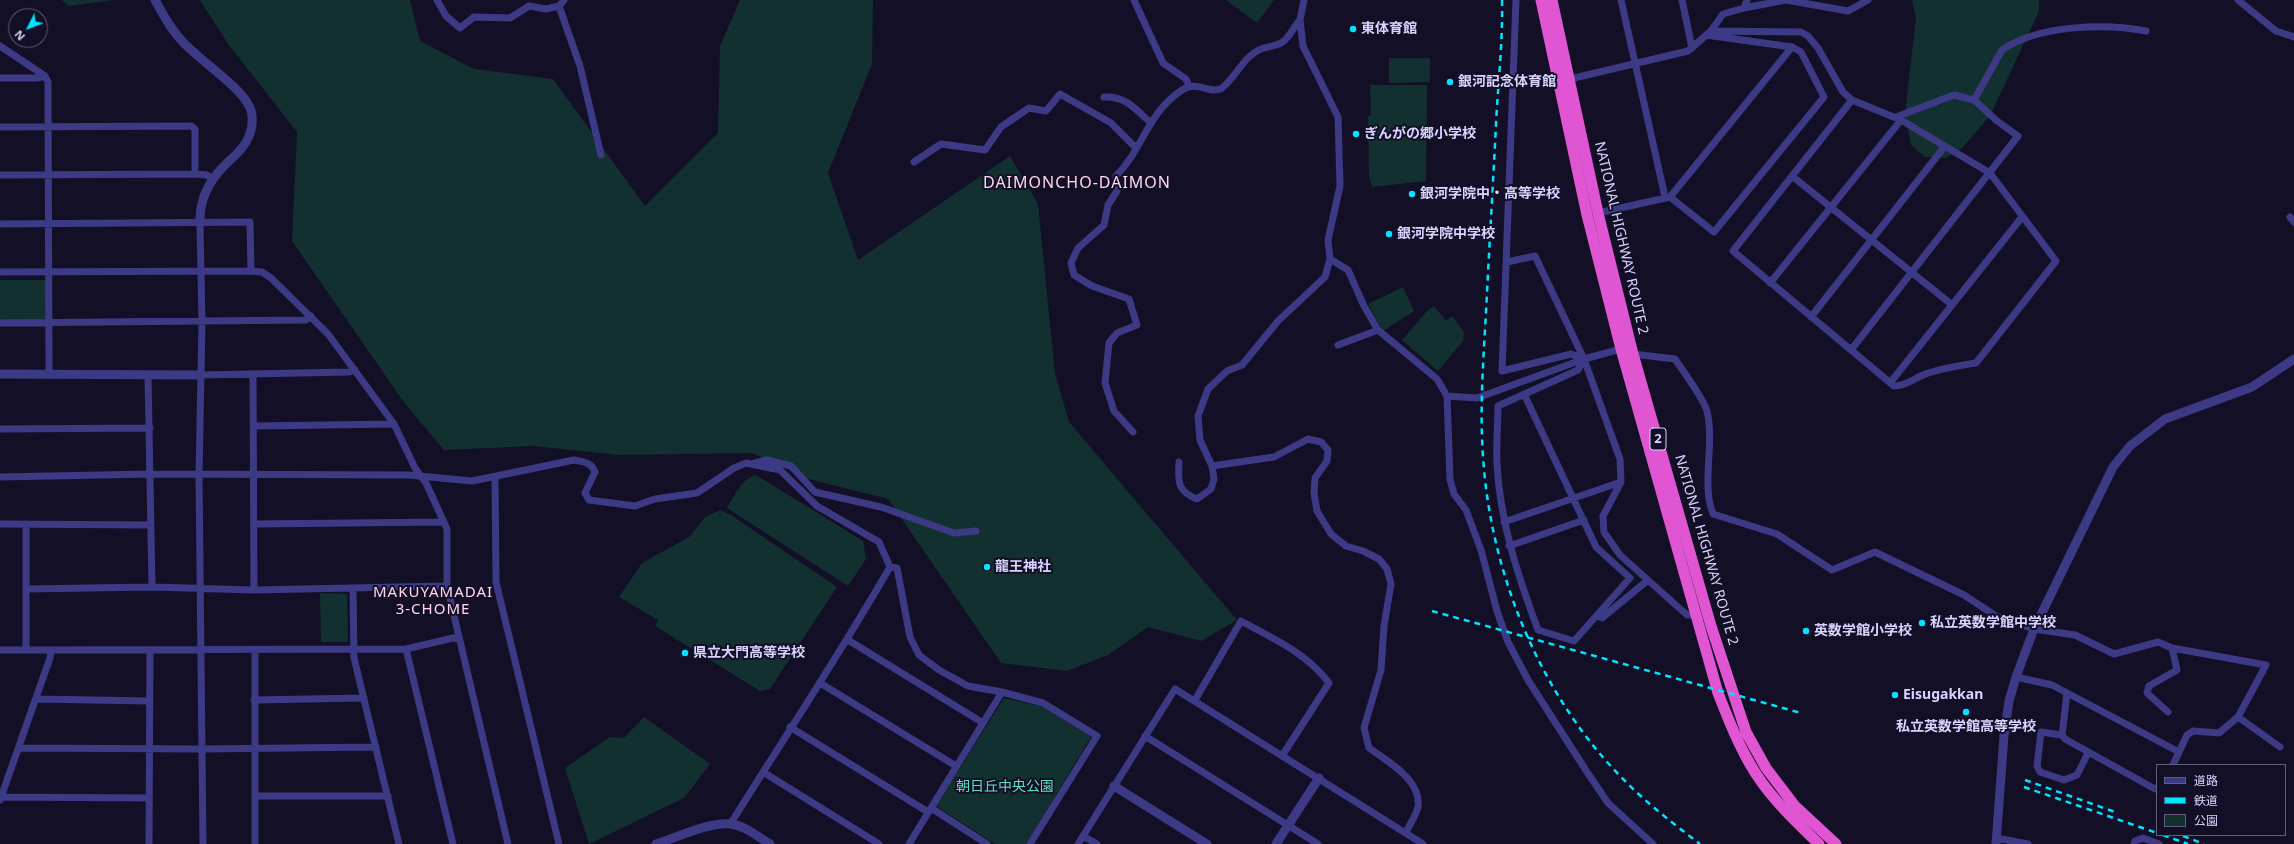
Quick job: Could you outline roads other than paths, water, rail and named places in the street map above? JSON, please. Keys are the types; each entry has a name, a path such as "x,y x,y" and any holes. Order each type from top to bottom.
{"highway":[{"name":"NATIONAL HIGHWAY ROUTE 2","path":"1541,0 1587,215 1621,349 1718,694 1736,736 1756,774 1787,814 1819,844"},
{"name":"NATIONAL HIGHWAY ROUTE 2","path":"1552,0 1598,213 1633,354 1711,626 1746,732 1766,768 1795,806 1836,844"}],"street":[{"path":"155,0 180,40 234,87 248,104 252,113 250,133 246,144 212,178 205,194 200,215 202,322 199,475 203,844"},
{"path":"437,0 446,16 460,28 474,17 510,18 529,6 546,9 562,3 580,66 601,155"},
{"path":"1134,0 1162,63 1186,79 1189,86"},
{"path":"1179,462 1180,487 1185,494 1197,499 1211,489 1214,479 1212,466 1200,440 1198,416 1208,389 1227,371 1242,365 1278,321 1325,276 1330,259 1328,240 1340,186 1338,117 1303,46 1300,20 1304,0"},
{"path":"1516,0 1502,371 1571,354 1584,359"},
{"path":"1621,0 1667,197 1714,232 1824,97 1801,52 1792,47 1708,33"},
{"path":"1682,0 1692,48"},
{"path":"1744,8 1747,0"},
{"path":"1570,79 1688,50 1708,33 1723,14 1744,8 1786,0 1848,11 1868,0"},
{"path":"2238,0 2276,31 2294,37"},
{"path":"1133,432 1114,411 1105,383 1109,343 1117,332 1137,325 1129,299 1092,286 1074,275 1071,262 1078,248 1104,225 1108,205 1117,191 1116,176 1129,163 1150,122 1171,99 1189,86 1196,85 1218,90 1224,87 1248,58 1261,48 1281,43 1286,39 1300,20"},
{"path":"1974,100 2002,50 2010,45 2047,33 2096,26 2123,26 2146,32"},
{"path":"1708,33 1801,32 1808,36 1818,48 1843,92 1852,100 1898,118 1990,173 2056,261 1976,363 1923,375 1902,386 1894,386 1732,251 1852,100"},
{"path":"0,46 45,76 48,82 49,374"},
{"path":"1598,213 1667,197 1792,47"},
{"path":"0,78 37,78 45,76"},
{"path":"914,162 941,144 985,150 1001,127 1029,108 1046,111 1060,94 1111,123 1136,148"},
{"path":"1770,283 1831,207 1898,118 1954,95 1974,100 1997,121 2018,136 1852,350"},
{"path":"1104,97 1117,96 1129,103 1150,122"},
{"path":"0,127 191,126 195,129 195,174"},
{"path":"1811,317 1945,146"},
{"path":"0,175 195,174 207,175 212,178"},
{"path":"1792,176 1951,304"},
{"path":"1890,383 1951,304 2022,217"},
{"path":"0,224 200,224 250,222 251,271"},
{"path":"1507,262 1535,256 1584,359 1620,459 1621,482 1603,516 1604,532 1620,555 1648,580 1688,615 1697,615"},
{"path":"1330,259 1348,270 1364,306 1378,330 1437,379 1447,396 1450,479 1454,494 1466,510 1481,550 1495,605 1508,642 1528,680 1608,803 1653,844"},
{"path":"0,272 251,271 266,274 328,334 394,424 447,529 447,586 508,844"},
{"path":"0,323 48,324 306,320 311,316"},
{"path":"1338,345 1378,330"},
{"path":"1447,396 1478,398 1584,359 1621,349"},
{"path":"1633,354 1675,359 1707,410 1710,451 1709,503 1713,514 1777,534 1832,570 1875,552 1964,595 1996,616 2034,629 2075,634 2114,654 2158,642 2172,648 2218,655 2266,665 2238,717 2219,733 2193,731 2188,735 2173,764"},
{"path":"1524,394 1596,547 1630,578 1574,641 1538,630 1509,546 1504,522 1497,464 1498,406 1524,394 1578,370 1584,359"},
{"path":"2028,844 1996,841 2004,736 2009,701 2016,677 2034,629 2113,467 2130,446 2165,419 2252,387 2294,359"},
{"path":"0,374 200,375 349,372 355,370"},
{"path":"253,374 255,524 254,590"},
{"path":"148,375 152,587"},
{"path":"254,426 394,424"},
{"path":"0,429 150,428"},
{"path":"1212,466 1274,457 1308,438 1321,442 1328,450 1327,462 1315,478 1314,493 1317,511 1331,534 1346,546 1363,551 1379,559 1387,569 1391,584 1384,626 1381,670 1364,728 1369,748 1402,772 1414,786 1418,807 1406,833"},
{"path":"0,477 150,474 254,476 420,475 472,481 574,460 586,462 593,466 595,472 585,493 589,500 635,506 655,499 696,493 734,468 746,463 780,470 817,506 879,542 890,567"},
{"path":"752,464 767,460 791,466 815,492 881,506 954,533 976,531"},
{"path":"495,476 496,582 559,844"},
{"path":"1504,522 1573,497 1621,482"},
{"path":"1509,546 1584,520"},
{"path":"255,524 443,522"},
{"path":"0,524 151,525"},
{"path":"26,524 26,649"},
{"path":"731,824 790,727 848,640 890,567"},
{"path":"890,567 897,568 910,637 919,655 939,670 968,686 1002,692 1043,703 1097,736 1030,844"},
{"path":"1597,615 1602,618 1648,580"},
{"path":"26,589 200,587 254,590 447,586"},
{"path":"353,588 353,650 399,844"},
{"path":"1195,700 1241,621 1287,646 1317,667 1329,683 1282,756"},
{"path":"0,650 406,649 452,638 459,639"},
{"path":"848,640 982,723"},
{"path":"2168,712 2147,693 2149,686 2177,670 2172,648"},
{"path":"406,649 453,844"},
{"path":"51,650 36,699 0,798 149,798"},
{"path":"149,844 150,650"},
{"path":"255,650 255,844"},
{"path":"2016,677 2052,685 2179,752"},
{"path":"820,683 956,766"},
{"path":"1078,844 1175,689 1195,700 1423,844"},
{"path":"909,844 1002,692"},
{"path":"2067,693 2062,735 2064,739 2156,788"},
{"path":"254,700 364,698"},
{"path":"36,699 149,701"},
{"path":"2238,717 2280,747"},
{"path":"790,727 987,844"},
{"path":"2062,735 2040,732 2037,766 2040,772 2064,780 2077,775 2088,753"},
{"path":"1145,736 1318,844"},
{"path":"19,748 255,749 376,747"},
{"path":"763,772 879,844"},
{"path":"1276,844 1319,778"},
{"path":"1114,786 1206,844"},
{"path":"255,796 388,796"},
{"path":"656,844 719,824 731,824 744,828 770,844"},
{"path":"1083,836 1097,844"},
{"path":"2134,844 2135,841 2143,838 2159,844"}],"railway":[{"path":"1502,0 1501,46 1482,391 1484,469 1490,512 1499,555 1512,597 1528,638 1548,677 1571,715 1597,750 1626,782 1653,807 1700,844"},
{"path":"1432,611 1801,713"},
{"path":"2025,780 2115,812"},
{"path":"2024,787 2156,833"},
{"path":"2166,836 2188,844"},
{"path":"2183,836 2204,844"}],"place":[{"name":"東体育館","path":"1353,29"},
{"name":"銀河記念体育館","path":"1450,82"},
{"name":"ぎんがの郷小学校","path":"1356,134"},
{"name":"銀河学院中・高等学校","path":"1412,194"},
{"name":"銀河学院中学校","path":"1389,234"},
{"name":"龍王神社","path":"987,567"},
{"name":"私立英数学館中学校","path":"1922,623"},
{"name":"英数学館小学校","path":"1806,631"},
{"name":"県立大門高等学校","path":"685,653"},
{"name":"Eisugakkan","path":"1895,695"},
{"name":"私立英数学館高等学校","path":"1966,712"}],"district":[{"name":"DAIMONCHO-DAIMON","path":"1077,183"},
{"name":"MAKUYAMADAI 3-CHOME","path":"433,602"}],"park label":[{"name":"朝日丘中央公園","path":"1005,787"}]}
